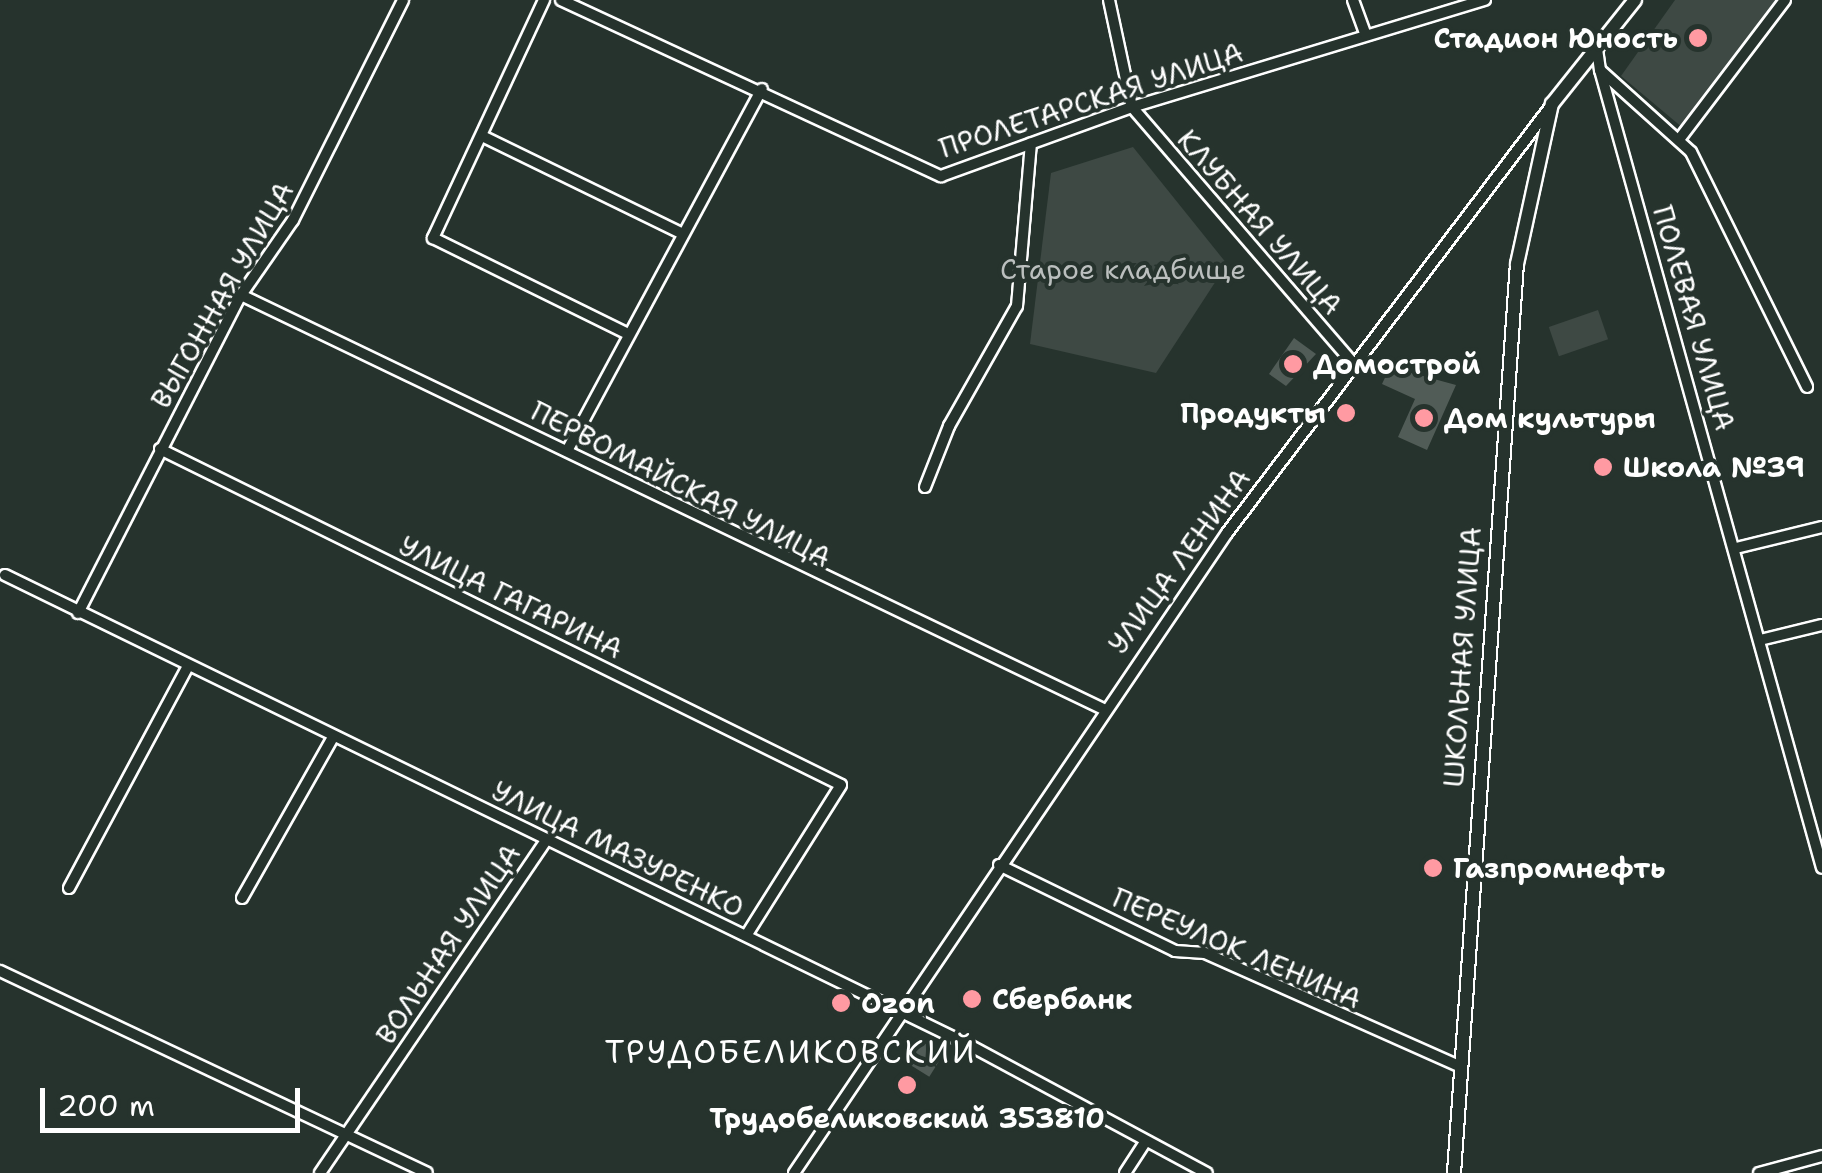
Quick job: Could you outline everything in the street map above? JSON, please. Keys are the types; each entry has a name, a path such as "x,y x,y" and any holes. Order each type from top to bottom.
{"main road":[{"name":"УЛИЦА ЛЕНИНА","path":"1552,104 1634,0"},
{"name":"ШКОЛЬНАЯ УЛИЦА","path":"1454,1173 1504,391 1540,147 1552,104"}],"street":[{"name":"ВЫГОННАЯ УЛИЦА","path":"78,612 241,295 293,220 403,0"},
{"path":"544,0 484,136 433,238 628,334"},
{"name":"ПРОЛЕТАРСКАЯ УЛИЦА","path":"561,0 762,88 941,176 1132,107 1485,0"},
{"path":"1110,0 1132,107"},
{"path":"1354,0 1366,35"},
{"path":"1681,137 1784,0"},
{"name":"ПОЛЕВАЯ УЛИЦА","path":"1597,49 1822,868"},
{"path":"1600,70 1681,137 1808,387"},
{"path":"568,451 762,88"},
{"name":"УЛИЦА ЛЕНИНА","path":"794,1173 1103,708 1552,104"},
{"name":"КЛУБНАЯ УЛИЦА","path":"1132,107 1355,365"},
{"path":"484,136 683,234"},
{"path":"1528,136 1540,147"},
{"path":"925,487 949,426 1017,306 1031,144"},
{"name":"ПЕРВОМАЙСКАЯ УЛИЦА","path":"241,295 1103,708"},
{"name":"УЛИЦА ГАГАРИНА","path":"160,449 841,785 746,936"},
{"path":"1736,548 1822,526"},
{"name":"УЛИЦА МАЗУРЕНКО","path":"5,575 902,1013 1207,1173"},
{"path":"1760,640 1822,625"},
{"path":"69,888 188,666"},
{"path":"242,898 333,738"},
{"name":"ВОЛЬНАЯ УЛИЦА","path":"320,1173 546,840"},
{"name":"ПЕРЕУЛОК ЛЕНИНА","path":"999,865 1175,951 1204,953 1461,1067"},
{"path":"0,971 427,1173"},
{"path":"1125,1173 1145,1142"},
{"path":"1759,1173 1822,1156"}],"green space":[{"name":"Стадион Юность","path":"1675,0 1777,0 1683,128 1621,76"},
{"name":"Старое кладбище","path":"1133,147 1227,264 1156,373 1030,344 1051,173"},
{"path":"1598,310 1608,339 1559,356 1549,327"}],"building":[{"name":"Домострой","path":"1294,338 1316,354 1286,386 1269,374"},
{"name":"Дом культуры","path":"1390,367 1456,385 1427,450 1398,437 1415,399 1382,384"},
{"path":"921,1041 943,1055 929,1077 907,1063"}],"place":[{"name":"Стадион Юность","path":"1698,38"},
{"name":"Домострой","path":"1293,364"},
{"name":"Продукты","path":"1346,413"},
{"name":"Дом культуры","path":"1424,418"},
{"name":"Школа №39","path":"1603,467"},
{"name":"Газпромнефть","path":"1433,868"},
{"name":"Сбербанк","path":"972,999"},
{"name":"Ozon","path":"841,1003"},
{"name":"Трудобеликовский 353810","path":"907,1085"}],"district":[{"name":"ТРУДОБЕЛИКОВСКИЙ","path":"791,1052"}]}
